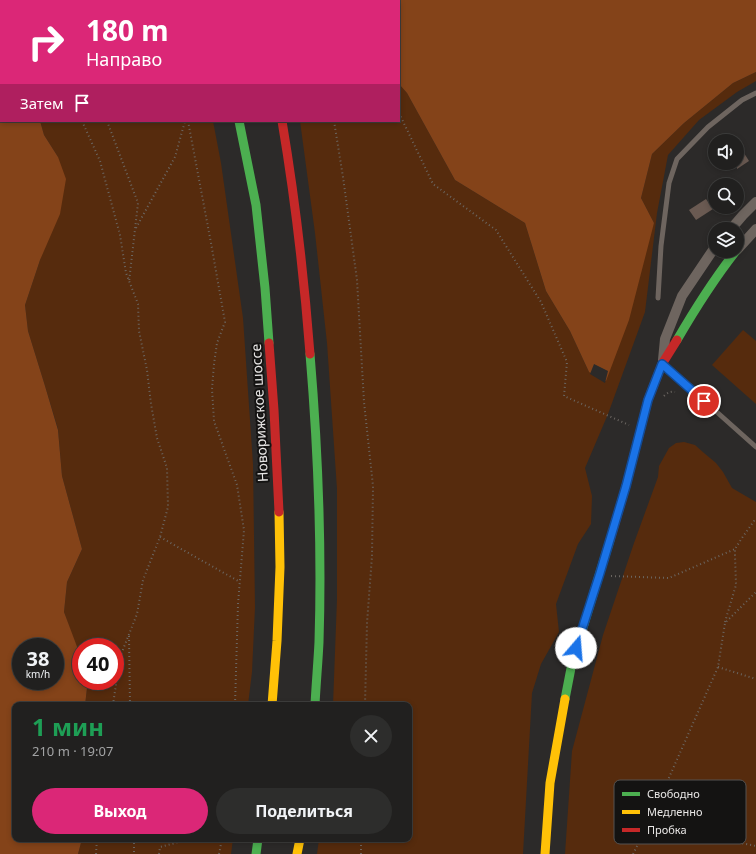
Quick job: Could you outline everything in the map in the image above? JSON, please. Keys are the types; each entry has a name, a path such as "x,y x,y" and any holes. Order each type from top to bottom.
{"main road":[{"name":"Новорижское шоссе","path":"239,122 256,205 266,295 274,410 280,567 277,641 272,702"},
{"path":"282,122 302,269 315,407 320,567 319,643 314,702"},
{"path":"545,854 550,783 572,663 624,494 648,400 662,364 699,303 731,258"},
{"path":"256,854 258,842"},
{"path":"298,854 300,842"}],"street":[{"path":"737,222 756,202"},
{"path":"744,243 756,229"},
{"path":"662,364 665,339 682,296 708,257"}],"lane":[{"path":"658,298 661,246 669,183 677,159 714,122 742,100 756,93"},
{"path":"662,364 756,447"}],"path":[{"path":"400,115 433,184 496,230 541,302 567,362 564,396 640,430"},
{"path":"82,122 100,161 120,235 126,273 138,304 139,331 147,370 157,438 167,468 168,507 160,536 143,580 137,614 122,652 113,702"},
{"path":"106,122 138,203 129,282"},
{"path":"135,229 175,157 186,122"},
{"path":"186,122 225,322 218,343 214,364 212,389 214,421 237,485 244,530 238,604 235,702"},
{"path":"334,122 358,280 364,402 373,486 372,556 367,623 365,702"},
{"path":"660,400 668,393 672,391 675,392"},
{"path":"610,576 669,578 735,549 754,521 756,521"},
{"path":"160,536 240,582"},
{"path":"668,780 718,667 725,623 736,585 735,549"},
{"path":"725,623 756,592"},
{"path":"129,635 130,702"},
{"path":"718,667 756,679"},
{"path":"96,854 97,842"},
{"path":"134,842 134,854"},
{"path":"159,854 160,847 179,842"},
{"path":"219,854 221,842"},
{"path":"361,842 361,854"},
{"path":"633,854 638,844"},
{"path":"746,844 756,846"}],"shaded area":[{"path":"400,0 756,0 756,72 733,83 684,123 652,154 641,198 654,223 629,320 606,381 589,372 570,331 546,291 525,223 455,180 407,93 400,85"},
{"path":"756,72 756,81 737,92 699,120 668,155 657,213 645,312 608,414 585,468 592,496 591,524 578,544 556,604 559,632 541,664 532,693 523,854 317,854 319,842 412,842 412,702 333,702 337,599 337,489 327,343 315,233 300,122 400,122 400,85 407,93 455,180 525,223 546,291 570,331 589,372 654,223 641,198 652,154 684,123 733,83"},
{"path":"0,122 40,122 44,135 58,157 66,179 60,214 40,260 25,305 28,331 58,430 62,476 82,549 67,582 64,612 74,638 72,638 72,690 87,690 85,702 12,702 12,842 81,842 78,854 0,854"},
{"path":"40,122 213,122 221,163 243,318 253,464 255,607 252,672 248,702 85,702 87,690 124,690 124,638 73,638 64,612 67,582 82,549 62,476 58,429 28,331 25,305 40,260 58,157 44,135"},
{"path":"743,330 756,341 756,404 712,365"},
{"path":"684,442 695,445 716,463 732,488 756,502 756,854 565,854 572,751 603,635 658,477 659,466 669,448 676,443"},
{"path":"81,842 233,842 231,854 78,854"}],"pier":[{"path":"594,364 608,371 605,383 590,374"}],"building":[{"path":"744,153 749,161 744,164"},
{"path":"706,199 708,202 708,212 696,220 689,210"}],"traffic: fast":[{"path":"239,122 256,205 269,343"},
{"path":"677,340 705,294 731,258"},
{"path":"310,354 320,534 319,642 315,702"},
{"path":"565,699 572,663 610,540"},
{"path":"256,854 258,842"}],"traffic: slow":[{"path":"272,702 277,641 280,567 279,512"},
{"path":"545,854 550,783 565,699"},
{"path":"297,854 299,842"}],"traffic: jam":[{"path":"282,122 299,237 310,354"},
{"path":"610,540 626,486 648,400 662,364 677,340"},
{"path":"269,343 279,512"}],"route":[{"path":"576,648 626,486 648,400 662,364 704,401"}]}
